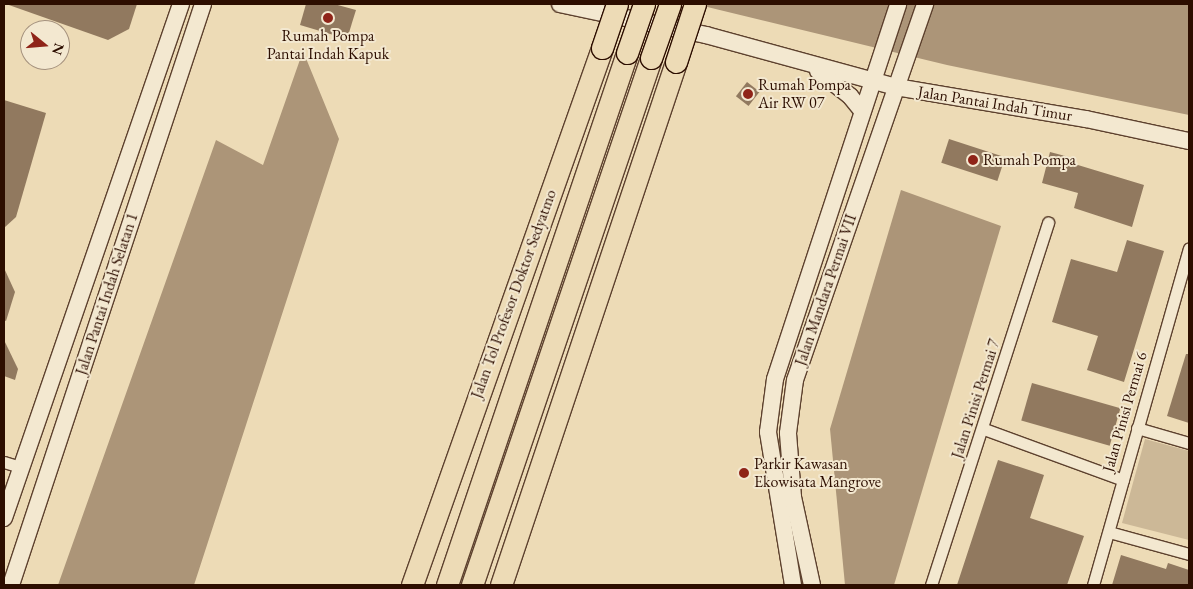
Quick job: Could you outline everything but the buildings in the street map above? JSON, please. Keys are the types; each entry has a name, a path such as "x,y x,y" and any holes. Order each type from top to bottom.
{"highway":[{"name":"Jalan Tol Profesor Doktor Sedyatmo","path":"412,585 617,4"},
{"name":"Jalan Tol Profesor Doktor Sedyatmo","path":"447,585 644,4"},
{"path":"472,585 670,4"},
{"path":"502,585 695,4"}],"main road":[{"name":"Jalan Pantai Indah Selatan 1","path":"4,518 180,4"},
{"name":"Jalan Pantai Indah Selatan 1","path":"11,585 204,4"},
{"name":"Jalan Pantai Indah Timur","path":"560,4 706,35 896,87 1086,119 1189,141"},
{"name":"Jalan Mandara Permai VII","path":"793,585 768,432 776,379 898,4"},
{"name":"Jalan Mandara Permai VII","path":"812,585 793,497 788,433 795,380 925,4"},
{"name":"Jalan Pantai Indah Timur","path":"803,62 836,83 862,111"}],"street":[{"name":"Jalan Pinisi Permai 7","path":"930,585 984,429 1048,222"},
{"name":"Jalan Pinisi Permai 6","path":"1093,585 1189,248"},
{"path":"1137,428 1189,443"},
{"path":"984,429 1123,480"},
{"path":"4,462 20,467"},
{"path":"1109,532 1189,554"}],"shaded area":[{"path":"695,4 1189,4 1189,115 947,65"},
{"path":"303,51 339,139 194,585 58,585 216,140 263,165"},
{"path":"901,190 1001,226 894,585 845,585 830,429"},
{"path":"1145,439 1189,451 1189,540 1122,523"}],"place":[{"name":"Rumah Pompa Pantai Indah Kapuk","path":"328,18"},
{"name":"Rumah Pompa Air RW 07","path":"748,94"},
{"name":"Rumah Pompa","path":"973,160"},
{"name":"Parkir Kawasan Ekowisata Mangrove","path":"744,473"}]}
